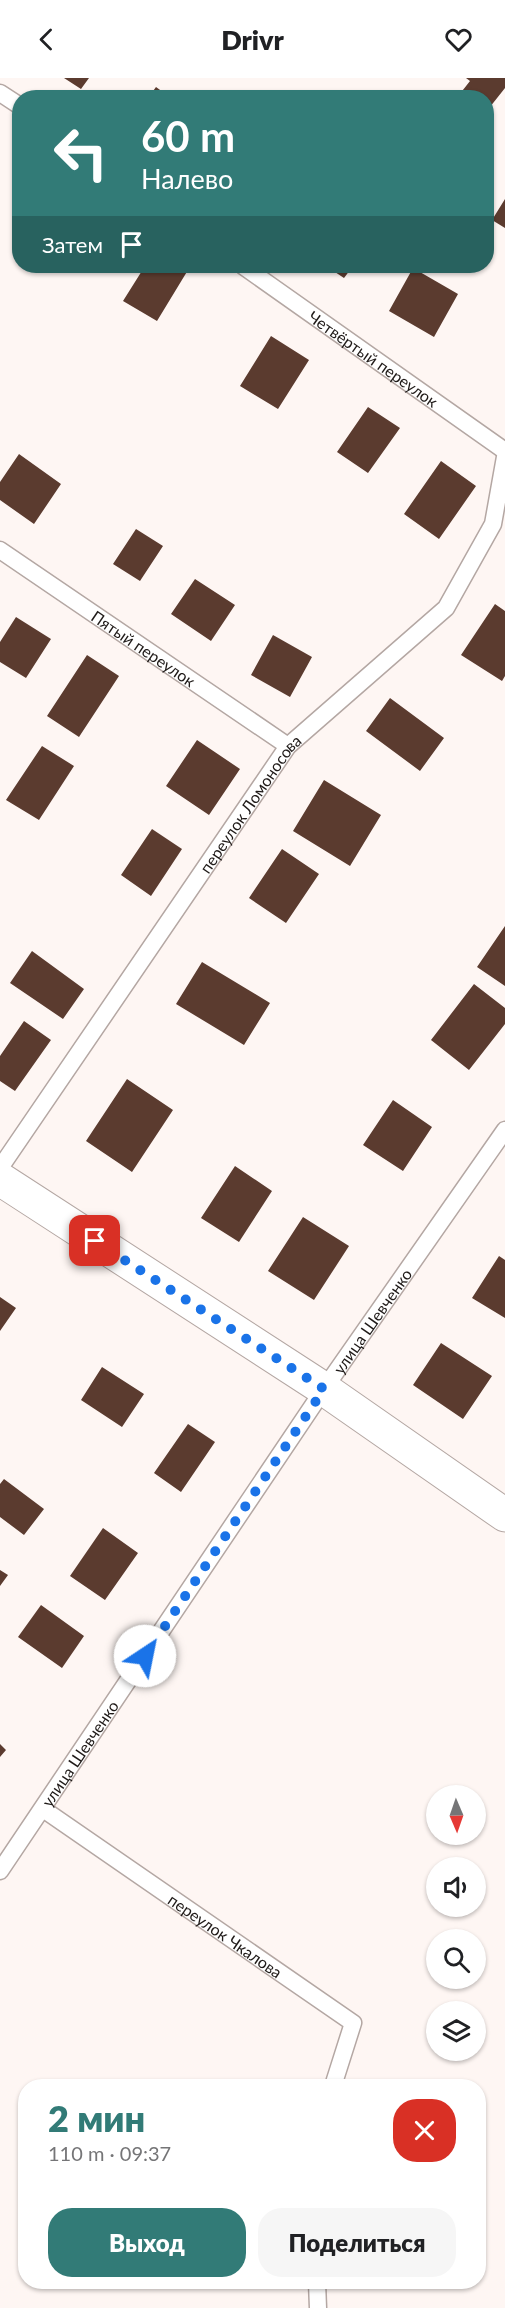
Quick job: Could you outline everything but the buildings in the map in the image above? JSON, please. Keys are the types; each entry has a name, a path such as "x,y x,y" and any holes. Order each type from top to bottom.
{"street":[{"path":"0,1179 324,1389 505,1515"}],"lane":[{"name":"Четвёртый переулок","path":"253,273 505,451"},
{"name":"переулок Ломоносова","path":"0,1168 288,746 446,608 493,524 505,457"},
{"name":"Пятый переулок","path":"0,550 288,746"},
{"name":"улица Шевченко","path":"0,1871 324,1389 505,1130"},
{"name":"переулок Чкалова","path":"43,1809 353,2023 335,2079"},
{"path":"317,2289 318,2308"}],"route":[{"path":"95,1241 324,1389 145,1656"}]}
